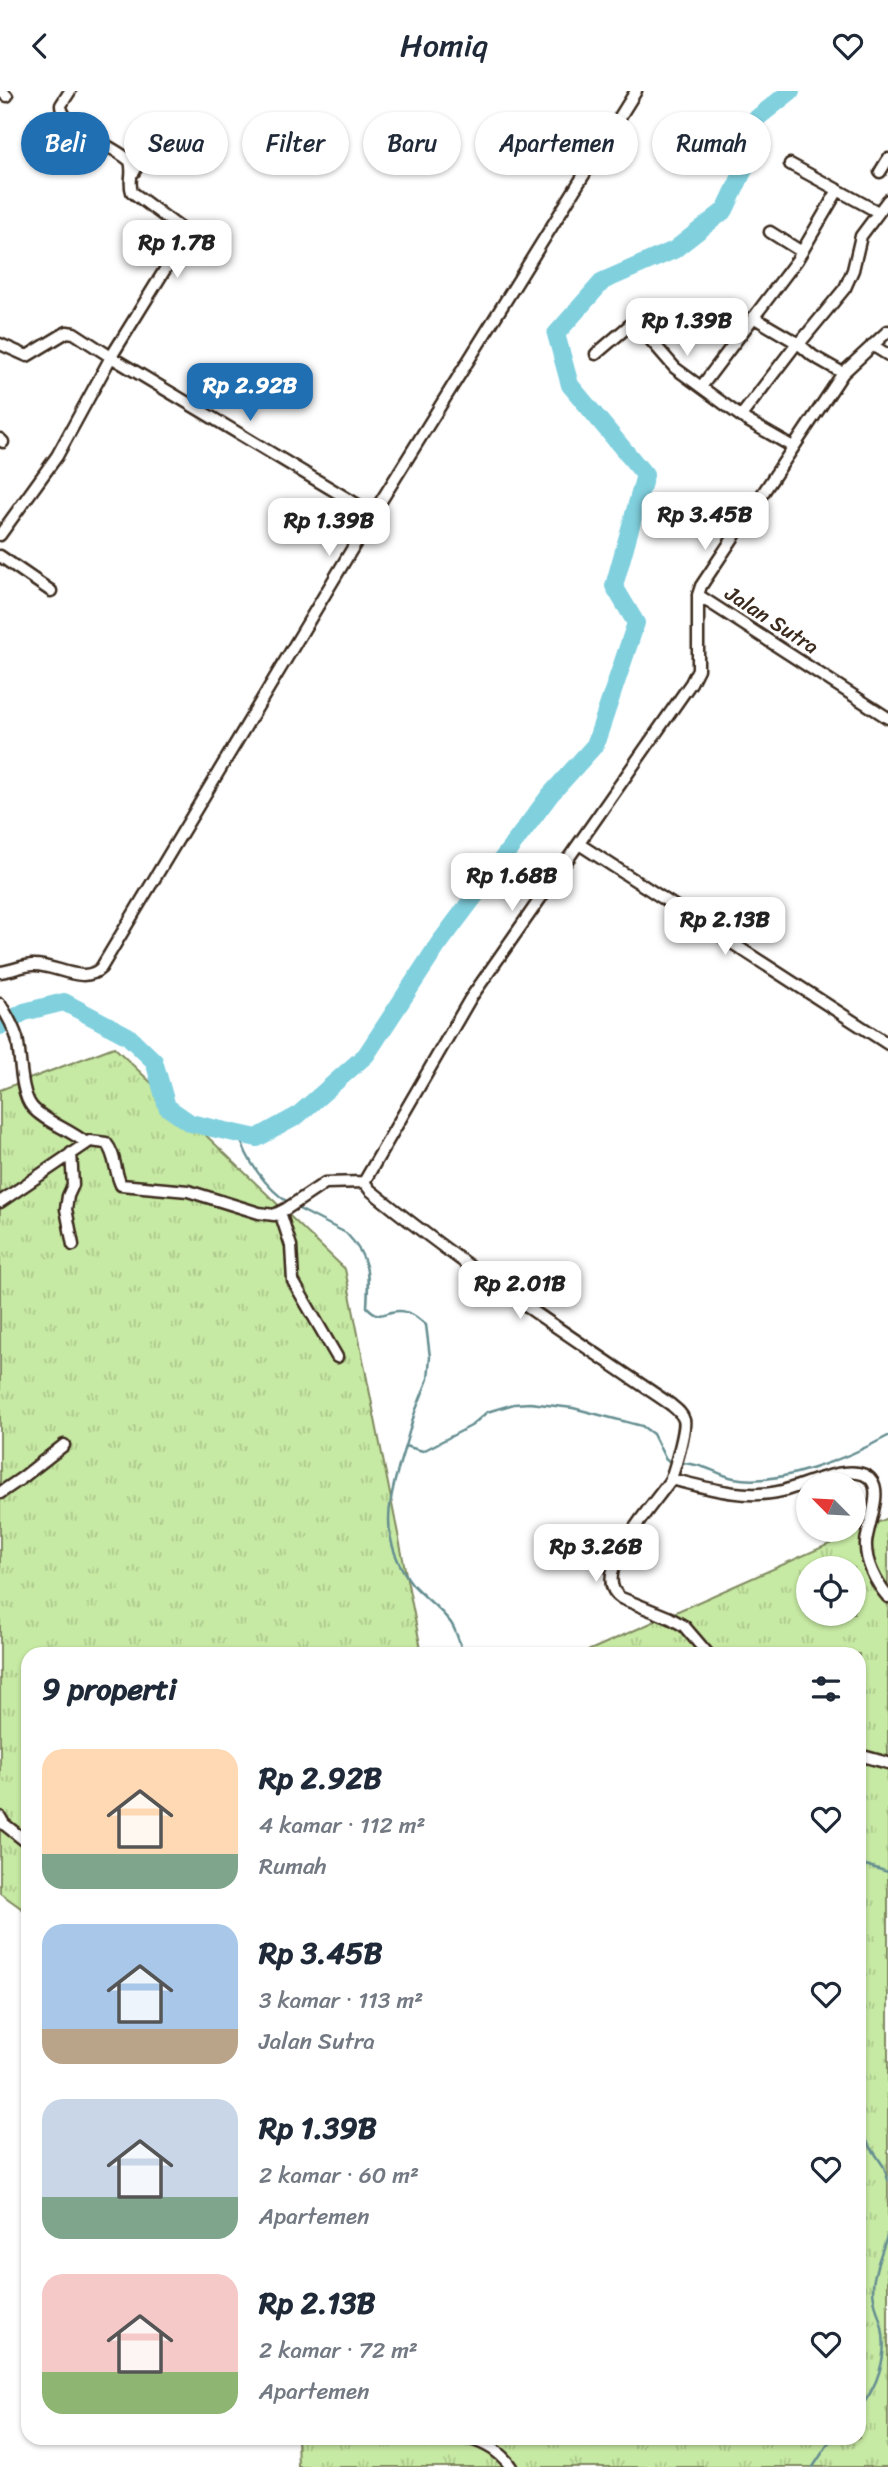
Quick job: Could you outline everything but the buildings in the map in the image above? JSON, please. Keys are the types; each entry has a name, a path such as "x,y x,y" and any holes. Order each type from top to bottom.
{"street":[{"path":"70,91 61,105 63,116 71,124 124,156"},
{"path":"0,972 43,965 86,977 101,968 631,93"},
{"path":"880,172 888,159"},
{"path":"789,164 878,212"},
{"path":"0,535 57,456 111,357 185,237 180,228 132,192 130,185 133,175"},
{"path":"702,387 776,289 838,190"},
{"path":"741,416 845,288 853,270 861,236 888,200"},
{"path":"770,232 802,251"},
{"path":"753,317 843,373"},
{"path":"596,354 631,324 636,323 675,368 741,416 793,447"},
{"name":"Jalan Sutra","path":"888,331 843,373 701,586 698,595 888,718"},
{"path":"0,344 27,356 67,332 74,333 373,515"},
{"path":"872,345 888,355"},
{"path":"0,556 51,591"},
{"path":"364,1182 470,999 691,683 698,669 698,595"},
{"path":"579,844 888,1044"},
{"path":"0,1004 11,1021 17,1039 29,1105 43,1118 72,1131 86,1143"},
{"path":"0,1202 86,1143 99,1140 113,1151 116,1174 121,1185 188,1191 259,1213 274,1215 325,1183 364,1182"},
{"path":"71,1153 73,1185 66,1209 73,1245"},
{"path":"364,1182 370,1191 493,1285 684,1416 686,1426 672,1474 627,1537 611,1586 621,1598 684,1626 702,1647"},
{"path":"284,1210 291,1246 293,1281 337,1357"},
{"path":"0,1493 64,1445"},
{"path":"672,1474 717,1490 753,1494 780,1492 852,1471 865,1473 875,1485 876,1493 867,1535 867,1557 877,1582 888,1597"},
{"path":"866,1757 888,1763"},
{"path":"0,1817 21,1837"},
{"path":"486,2445 504,2457 511,2467"}],"green space":[{"path":"114,1047 345,1269 421,1647 21,1647 21,1908 0,1893 0,1090"},
{"path":"888,1518 888,2467 298,2467 297,2445 866,2445 866,1647 597,1647 796,1559 796,1626 866,1626 866,1556 802,1556 834,1542 866,1542 866,1528"}],"waterway":[{"path":"0,1026 24,1012 64,1002 128,1036 154,1061 167,1107 190,1123 257,1138 297,1116 366,1055 438,945 550,795 595,745 636,623 614,586 645,475 570,385 556,334 603,281 674,250 725,210 755,146 747,126 791,91"},
{"path":"239,1134 258,1173 272,1190 289,1203"},
{"path":"295,1207 346,1233 360,1250 366,1267 367,1307 379,1315 394,1311 407,1312 426,1325 430,1357 428,1379 405,1446 423,1451 471,1426 487,1412 514,1404 530,1403 573,1408 642,1426 653,1434 666,1460 751,1480 813,1468 854,1453 888,1436"},
{"path":"405,1446 394,1483 389,1517 394,1551 401,1568 413,1585 451,1623 461,1647"},
{"path":"866,1865 888,1872"},
{"path":"866,2140 884,2167 888,2180"},
{"path":"866,2399 876,2382 882,2360 882,2328 873,2286 888,2233"},
{"path":"813,2467 827,2445"}]}
